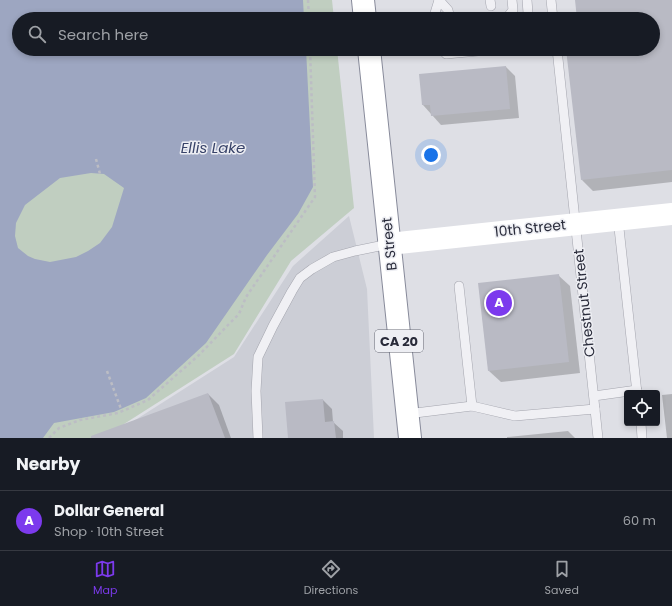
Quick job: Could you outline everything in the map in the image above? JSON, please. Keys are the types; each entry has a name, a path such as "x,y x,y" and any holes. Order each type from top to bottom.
{"main road":[{"path":"363,0 364,12"},
{"name":"B Street","path":"370,56 410,438"},
{"name":"10th Street","path":"389,244 672,214"}],"lane":[{"path":"435,12 439,0"},
{"path":"439,0 448,12"},
{"path":"511,12 513,10 512,0"},
{"path":"527,0 528,12"},
{"path":"551,0 552,12"},
{"name":"Chestnut Street","path":"558,56 598,438"},
{"path":"618,220 637,390"},
{"path":"258,438 256,391 258,357 272,326 300,278 333,257 389,244"},
{"path":"459,286 472,406"},
{"path":"594,396 624,393"},
{"path":"407,414 472,406 515,416 595,409"},
{"path":"640,426 642,438"}],"path":[{"path":"308,0 309,12"},
{"path":"49,438 59,428 73,422 118,413 148,400 199,355 239,314 246,297 315,197 310,56"},
{"path":"96,159 100,174"},
{"path":"107,371 121,409"}],"shaded area":[{"path":"349,216 367,289 374,438 107,438 234,357 293,266"}],"green space":[{"name":"Ellis Lake","path":"0,0 332,0 333,12 12,12 12,56 338,56 354,208 291,261 234,354 102,438 0,438"}],"water":[{"name":"Ellis Lake","path":"0,0 303,0 304,12 12,12 12,56 306,56 313,187 298,214 267,255 206,343 146,398 114,412 54,423 43,438 0,438","holes":["91,173 104,174 124,188 112,227 100,243 88,251 76,257 50,262 28,256 18,248 15,236 16,223 25,205 60,178"]}],"building":[{"path":"575,0 672,0 672,170 581,180 567,56 660,56 660,12 576,12"},
{"path":"506,66 510,109 431,116 430,105 422,105 419,74"},
{"path":"559,274 569,362 488,371 478,283"},
{"path":"208,393 225,438 91,438 91,436"},
{"path":"323,399 325,422 334,421 336,438 288,438 285,402"}],"place":[{"name":"Dollar General","path":"499,303"}]}
